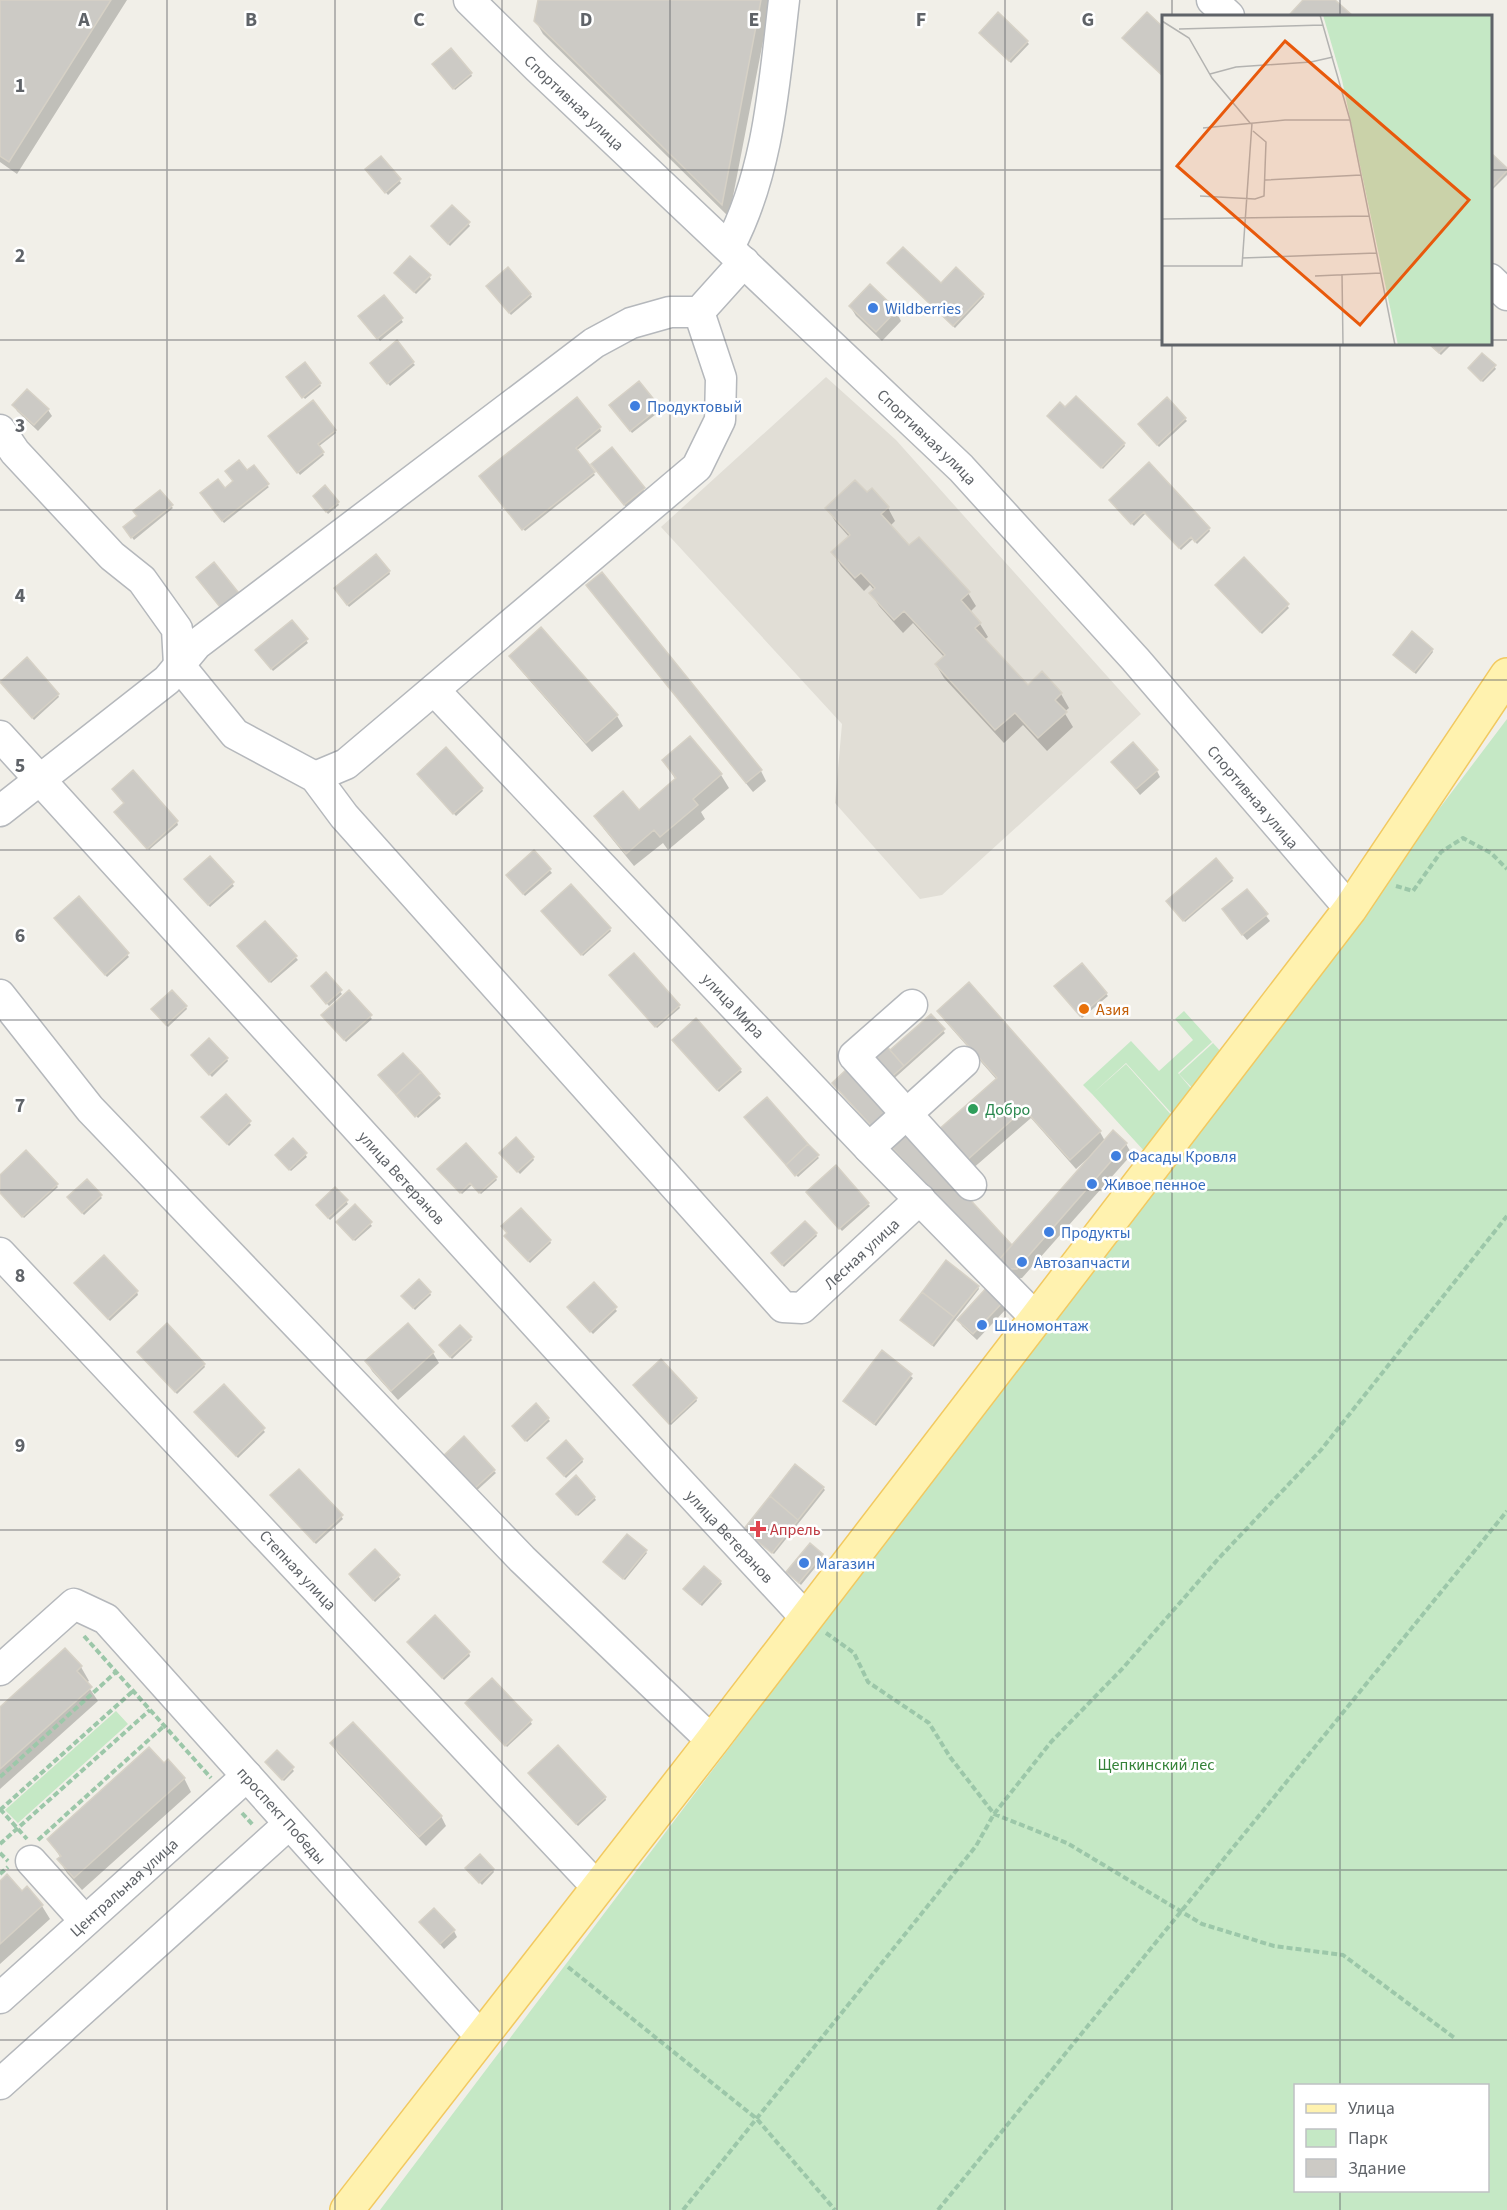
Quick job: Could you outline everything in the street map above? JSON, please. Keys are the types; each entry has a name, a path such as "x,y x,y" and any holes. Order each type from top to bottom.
{"main road":[{"path":"347,2210 712,1741 1350,909 1507,675"}],"street":[{"name":"Спортивная улица","path":"469,0 961,468 1135,659 1350,909"},
{"path":"699,312 736,254 741,224 770,120 783,0"},
{"path":"1212,0 1228,15"},
{"path":"1492,280 1507,295"},
{"path":"0,811 167,680 197,644 594,344 631,322 670,312 699,312"},
{"path":"0,430 15,452 112,556 142,580 177,629 179,665 235,734 315,777 346,764 697,467 720,420 721,378 699,312"},
{"name":"улица Мира","path":"434,690 869,1148 1036,1318"},
{"name":"улица Ветеранов","path":"0,736 649,1449 806,1618"},
{"name":"Лесная улица","path":"315,777 344,816 783,1306 802,1308 920,1199"},
{"path":"0,994 98,1118 522,1559 712,1741"},
{"path":"912,1005 854,1056 971,1185"},
{"path":"869,1148 964,1062"},
{"name":"Степная улица","path":"0,1253 597,1887"},
{"path":"0,1670 69,1609"},
{"name":"проспект Победы","path":"69,1609 106,1619 127,1663 279,1833 482,2038"},
{"name":"Центральная улица","path":"0,1998 236,1785"},
{"path":"0,2084 279,1833"},
{"path":"24,1859 85,1921"}],"path":[{"path":"1370,879 1413,891 1441,852 1463,838 1491,853 1507,869"},
{"path":"683,2210 976,1846 994,1814 1051,1742 1123,1668 1220,1558 1321,1450 1507,1216"},
{"path":"938,2210 1507,1511"},
{"path":"69,1609 127,1663 133,1691 164,1726 236,1785 279,1833"},
{"path":"806,1618 854,1653 868,1682 929,1723 950,1757 994,1814 1067,1843 1202,1924 1274,1946 1343,1954 1456,2039"},
{"path":"0,1777 127,1663"},
{"path":"133,1691 0,1809 33,1844 164,1726"},
{"path":"0,1844 150,1710"},
{"path":"0,1874 24,1859"},
{"path":"549,1952 757,2119 835,2210"}],"shaded area":[{"path":"826,377 896,440 1141,714 942,895 920,899 835,803 842,724 661,527"}],"green space":[{"name":"Щепкинский лес","path":"1507,719 1507,2210 380,2210"},
{"path":"1184,1011 1212,1042 1178,1073 1194,1092 1174,1116 1126,1063 1092,1094 1083,1085 1131,1041 1159,1071 1193,1040 1175,1019"},
{"path":"1213,1043 1224,1055 1195,1091 1179,1074"},
{"path":"1126,1064 1174,1118 1146,1153 1092,1094"},
{"path":"116,1711 128,1724 18,1823 5,1810"}],"building":[{"path":"0,0 111,0 9,162 0,156"},
{"path":"538,0 761,0 722,205 534,21"},
{"path":"1303,0 1335,0 1352,15 1292,15 1290,14"},
{"path":"998,12 1028,41 1009,61 979,33"},
{"path":"1147,12 1162,26 1162,75 1122,38"},
{"path":"451,48 472,73 453,89 432,64"},
{"path":"1492,154 1507,168 1507,171 1492,187"},
{"path":"381,156 401,179 385,193 365,169"},
{"path":"452,205 470,222 448,244 431,226"},
{"path":"903,247 941,283 956,267 984,294 953,326 887,263"},
{"path":"410,256 431,275 414,292 394,273"},
{"path":"508,267 531,294 509,313 486,286"},
{"name":"Wildberries","path":"870,284 897,310 876,332 849,306"},
{"path":"384,295 403,318 377,339 358,316"},
{"path":"397,340 414,362 387,384 370,363"},
{"path":"1430,345 1447,345 1439,353"},
{"path":"1482,353 1496,365 1481,381 1468,368"},
{"path":"305,362 321,383 302,398 286,377"},
{"name":"Продуктовый","path":"639,381 660,407 630,431 609,405"},
{"path":"27,389 49,409 34,425 12,405"},
{"path":"1076,396 1125,443 1101,468 1047,416 1060,402 1065,407"},
{"path":"577,397 601,427 576,448 595,472 522,530 479,476"},
{"path":"1167,397 1186,418 1157,445 1138,424"},
{"path":"313,400 336,430 318,444 324,452 297,473 268,436"},
{"path":"612,447 645,488 624,505 591,464"},
{"path":"239,460 247,470 254,465 269,484 222,521 200,493 218,479 225,488 233,481 225,471"},
{"path":"1149,462 1210,528 1195,542 1191,537 1179,548 1144,512 1131,524 1109,500"},
{"path":"855,480 867,492 872,488 889,507 881,514 909,545 919,537 970,592 961,600 981,623 975,628 1028,685 1042,671 1062,693 1055,700 1067,712 1038,738 1015,713 995,730 935,664 945,655 904,611 894,620 869,593 875,588 861,573 855,578 831,552 850,535 825,508"},
{"path":"325,485 339,502 326,512 313,496"},
{"path":"160,490 173,505 131,538 123,527 137,516 133,511"},
{"path":"376,554 390,571 347,605 334,588"},
{"path":"1244,557 1289,604 1260,632 1215,585"},
{"path":"214,562 242,597 224,612 196,577"},
{"path":"602,572 762,770 746,783 586,585"},
{"path":"292,620 308,639 271,669 255,650"},
{"path":"541,627 618,715 586,743 509,656"},
{"path":"1412,631 1433,649 1414,672 1393,655"},
{"path":"27,657 59,694 32,718 0,682"},
{"path":"690,736 722,774 693,799 698,805 660,837 654,830 626,854 594,816 623,791 639,810 676,778 662,760"},
{"path":"1133,742 1158,770 1136,789 1111,762"},
{"path":"446,747 483,788 453,814 417,774"},
{"path":"133,770 178,821 147,849 114,812 124,803 112,789"},
{"path":"534,850 551,869 523,894 506,875"},
{"path":"210,856 234,882 208,905 184,879"},
{"path":"1216,858 1233,878 1183,921 1166,901"},
{"path":"571,884 611,928 581,955 541,911"},
{"path":"1247,889 1268,914 1242,935 1222,909"},
{"path":"79,896 129,953 105,975 54,918"},
{"path":"265,921 297,956 269,982 237,946"},
{"path":"634,953 680,1005 655,1027 609,975"},
{"path":"1082,963 1107,993 1080,1016 1054,986"},
{"path":"326,972 342,990 326,1004 311,986"},
{"path":"969,982 1101,1131 1070,1160 1024,1109 965,1162 937,1131 997,1078 937,1011"},
{"path":"172,990 187,1006 166,1025 151,1009"},
{"path":"349,990 372,1015 344,1040 321,1015"},
{"path":"931,1014 945,1029 904,1066 890,1050"},
{"path":"696,1018 741,1069 717,1090 672,1040"},
{"path":"209,1038 228,1058 209,1075 191,1055"},
{"path":"883,1042 904,1066 887,1081 866,1058"},
{"path":"403,1053 421,1072 396,1095 378,1075"},
{"path":"849,1067 893,1115 876,1131 832,1083"},
{"path":"421,1072 440,1094 415,1117 396,1095"},
{"path":"226,1094 251,1121 227,1144 201,1117"},
{"path":"767,1097 808,1144 786,1165 744,1117"},
{"path":"902,1126 1012,1245 997,1262 886,1141"},
{"path":"1113,1130 1127,1143 1017,1269 1005,1269 997,1262"},
{"path":"516,1137 534,1157 517,1172 499,1153"},
{"path":"293,1138 307,1153 289,1170 275,1155"},
{"path":"466,1143 497,1177 479,1193 470,1183 460,1193 437,1169"},
{"path":"808,1144 819,1155 795,1176 786,1165"},
{"path":"26,1150 58,1184 22,1217 0,1193 0,1175"},
{"path":"836,1165 869,1203 839,1229 806,1192"},
{"path":"87,1179 102,1195 82,1213 67,1197"},
{"path":"335,1187 348,1200 328,1218 316,1205"},
{"path":"355,1204 372,1222 353,1240 336,1222"},
{"path":"521,1208 551,1240 528,1261 504,1236 507,1233 501,1226"},
{"path":"805,1221 817,1233 782,1265 771,1253"},
{"path":"104,1255 138,1291 108,1319 74,1283"},
{"path":"946,1260 979,1286 954,1317 922,1292"},
{"path":"419,1279 431,1292 413,1308 401,1296"},
{"path":"594,1282 617,1307 590,1332 567,1307"},
{"path":"989,1285 1005,1300 973,1334 957,1320"},
{"path":"922,1292 954,1317 932,1345 900,1320"},
{"path":"167,1323 205,1364 175,1392 137,1352"},
{"path":"408,1323 434,1352 391,1391 365,1361"},
{"path":"460,1325 472,1337 450,1357 439,1345"},
{"path":"882,1350 912,1374 874,1424 843,1401"},
{"path":"661,1359 697,1398 669,1424 633,1385"},
{"path":"224,1384 265,1428 236,1456 194,1412"},
{"path":"536,1403 549,1418 525,1441 512,1426"},
{"path":"464,1436 495,1470 472,1491 441,1458"},
{"path":"566,1440 583,1459 564,1476 547,1458"},
{"path":"795,1464 824,1487 798,1520 770,1496"},
{"path":"299,1469 343,1515 314,1542 270,1495"},
{"path":"576,1475 595,1497 576,1515 556,1494"},
{"path":"770,1496 798,1520 772,1553 743,1530"},
{"path":"627,1534 647,1550 623,1579 603,1562"},
{"name":"Магазин","path":"810,1543 823,1554 799,1583 786,1572"},
{"path":"375,1549 400,1575 373,1600 349,1574"},
{"path":"704,1566 721,1581 700,1604 683,1589"},
{"path":"435,1615 470,1652 442,1678 407,1642"},
{"path":"65,1648 82,1666 77,1671 92,1687 0,1769 0,1707"},
{"path":"492,1678 532,1720 505,1746 465,1703"},
{"path":"353,1722 442,1816 419,1837 330,1743"},
{"path":"558,1745 606,1797 576,1824 528,1773"},
{"path":"149,1747 164,1763 168,1759 185,1778 74,1878 57,1859 61,1856 47,1839"},
{"path":"277,1750 294,1767 282,1780 265,1762"},
{"path":"480,1854 494,1869 479,1883 465,1868"},
{"path":"7,1874 22,1891 27,1886 43,1905 0,1944 0,1881"},
{"path":"434,1908 455,1930 440,1944 419,1922"}],"place":[{"name":"Wildberries","path":"873,308"},
{"name":"Продуктовый","path":"635,406"},
{"name":"Азия","path":"1084,1009"},
{"name":"Добро","path":"973,1109"},
{"name":"Фасады Кровля","path":"1116,1156"},
{"name":"Живое пенное","path":"1092,1184"},
{"name":"Продукты","path":"1049,1232"},
{"name":"Автозапчасти","path":"1022,1262"},
{"name":"Шиномонтаж","path":"982,1325"},
{"name":"Апрель","path":"758,1529"},
{"name":"Магазин","path":"804,1563"}]}
